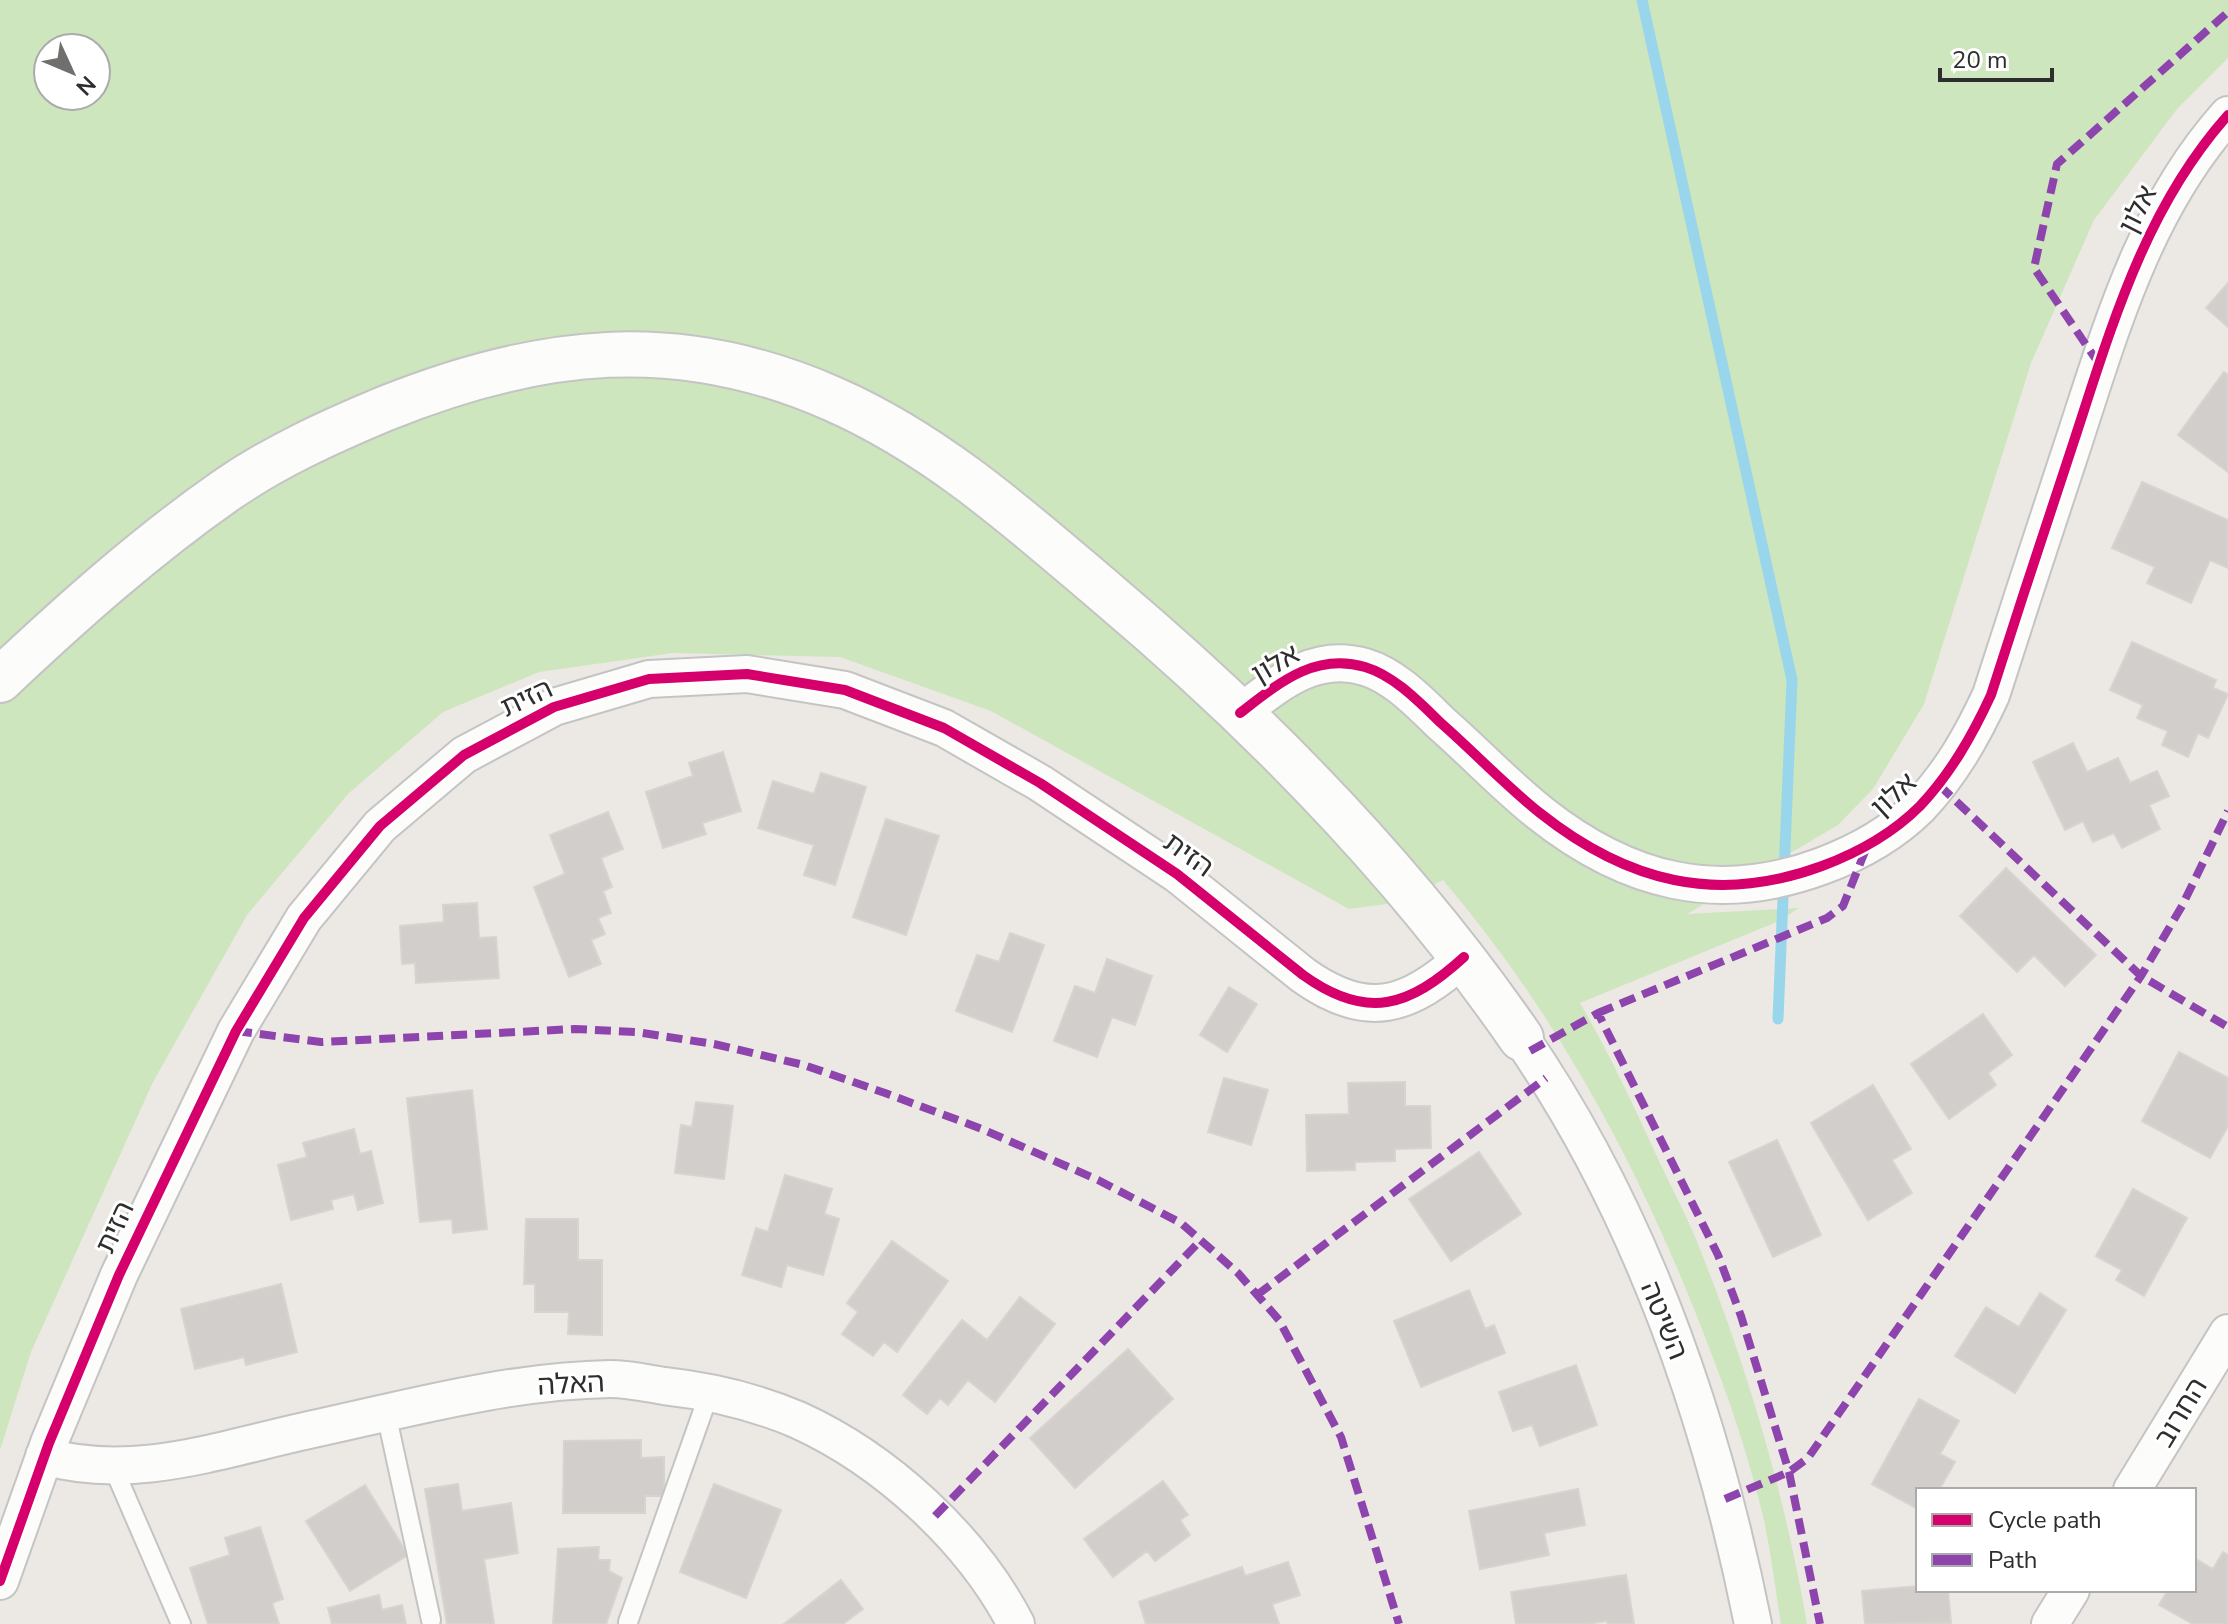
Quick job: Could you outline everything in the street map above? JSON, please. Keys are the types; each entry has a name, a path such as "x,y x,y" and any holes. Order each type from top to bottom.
{"main road":[{"path":"0,680 139,556 227,489 322,434 416,396 488,372 597,354 654,354 712,361 772,375 835,399 899,433 966,478 1129,612 1240,713 1353,826 1464,957 1521,1038"}],"street":[{"name":"אלון","path":"1240,713 1281,681 1301,670 1333,663 1367,668 1393,681 1420,703 1567,834 1627,867 1689,884 1751,884 1801,874 1844,857 1883,836 1918,809 1947,776 1971,738 1991,695 2118,308 2155,219 2204,142 2228,115"},
{"name":"הזית","path":"0,1581 44,1456 156,1192 236,1031 304,918 392,815 464,755 554,707 649,679 747,674 845,690 944,728 1040,783 1165,866 1303,975 1341,997 1372,1003 1403,999 1423,991 1464,957"},
{"name":"השיטה","path":"1521,1038 1583,1141 1630,1234 1671,1330 1706,1431 1735,1534 1753,1624"},
{"name":"החרוב","path":"2133,1488 2228,1333"},
{"name":"האלה","path":"44,1456 113,1467 173,1460 509,1386 613,1379 710,1391 798,1420 877,1466 945,1525 1002,1597 1016,1624"},
{"path":"2050,1624 2070,1592"}],"lane":[{"path":"628,1622 710,1391"},
{"path":"386,1413 431,1620"},
{"path":"113,1467 181,1624"}],"green space":[{"path":"0,0 2228,0 2228,58 2177,109 2094,220 2031,363 1924,704 1873,789 1838,825 1687,914 1799,908 1779,921 1580,1003 1682,1208 1716,1290 1763,1431 1788,1527 1807,1624 1781,1624 1763,1516 1741,1437 1694,1309 1644,1195 1586,1084 1554,1031 1483,929 1443,880 1401,902 1349,909 991,711 840,657 673,653 539,672 443,712 348,794 247,915 153,1082 31,1352 0,1450"}],"building":[{"path":"2228,283 2228,327 2206,308"},
{"path":"2224,372 2228,375 2228,472 2178,435"},
{"path":"2142,482 2228,520 2228,568 2210,560 2191,603 2147,583 2155,567 2112,548"},
{"path":"2132,642 2216,680 2213,688 2228,694 2208,738 2198,733 2188,757 2162,745 2168,731 2137,718 2143,705 2110,690"},
{"path":"2073,743 2087,772 2118,758 2130,783 2157,771 2169,796 2149,805 2160,829 2122,848 2114,833 2093,842 2083,821 2065,830 2033,762"},
{"path":"723,752 741,811 702,823 706,834 663,848 646,792 693,776 689,763"},
{"path":"821,773 866,787 835,885 804,875 814,845 758,828 773,781 814,794"},
{"path":"608,812 623,849 601,858 612,887 603,891 611,913 598,918 605,934 591,940 601,964 569,977 534,887 565,874 550,835"},
{"path":"886,819 939,836 906,935 853,917"},
{"path":"2006,868 2096,955 2065,986 2034,955 2017,972 1960,916"},
{"path":"477,903 479,938 496,937 499,978 416,983 415,963 402,964 400,926 444,922 443,905"},
{"path":"1010,933 1044,945 1012,1032 956,1011 977,955 999,962"},
{"path":"1107,959 1152,976 1135,1025 1112,1017 1097,1057 1054,1041 1075,986 1095,993"},
{"path":"1229,987 1257,1004 1227,1052 1200,1035"},
{"path":"1983,1014 2012,1055 1988,1073 1996,1085 1949,1119 1911,1064"},
{"path":"2179,1052 2228,1078 2228,1126 2210,1158 2142,1121"},
{"path":"1224,1078 1268,1090 1251,1145 1208,1132"},
{"path":"1405,1082 1405,1106 1430,1106 1431,1148 1395,1149 1395,1161 1355,1162 1355,1170 1307,1171 1306,1115 1349,1114 1348,1083"},
{"path":"1873,1085 1911,1149 1892,1160 1912,1193 1868,1220 1811,1123"},
{"path":"472,1090 487,1229 453,1233 452,1219 420,1222 407,1098"},
{"path":"696,1102 733,1106 724,1179 675,1173 681,1125 692,1127"},
{"path":"354,1129 360,1154 371,1151 383,1203 358,1210 354,1194 331,1200 333,1209 291,1220 278,1165 307,1157 303,1143"},
{"path":"1777,1140 1821,1235 1773,1257 1729,1162"},
{"path":"1479,1152 1521,1214 1451,1261 1409,1199"},
{"path":"785,1175 832,1189 824,1214 839,1219 823,1275 787,1265 781,1287 742,1275 756,1228 768,1232"},
{"path":"2133,1189 2187,1218 2144,1296 2116,1280 2122,1270 2096,1256"},
{"path":"526,1219 578,1219 578,1260 602,1260 602,1335 568,1334 569,1312 535,1312 535,1284 524,1284"},
{"path":"892,1241 948,1281 897,1352 884,1342 873,1356 842,1334 858,1312 847,1303"},
{"path":"281,1284 297,1352 246,1365 244,1357 195,1369 181,1309"},
{"path":"1469,1290 1485,1329 1494,1325 1505,1353 1421,1387 1394,1321"},
{"path":"2040,1293 2066,1310 2015,1393 1955,1356 1986,1307 2019,1327"},
{"path":"1020,1297 1055,1324 995,1402 968,1380 948,1405 940,1398 927,1414 903,1395 962,1320 987,1340"},
{"path":"1128,1349 1173,1399 1075,1488 1030,1438"},
{"path":"1576,1365 1597,1425 1540,1446 1532,1425 1513,1431 1499,1392"},
{"path":"1919,1399 1959,1421 1940,1454 1955,1462 1940,1488 1916,1488 1916,1508 1872,1484"},
{"path":"641,1440 641,1458 664,1457 664,1496 645,1496 645,1513 563,1513 564,1441"},
{"path":"1163,1481 1188,1515 1180,1520 1190,1535 1155,1561 1147,1551 1113,1577 1084,1539"},
{"path":"458,1484 462,1511 511,1503 518,1553 484,1559 494,1624 447,1624 425,1489"},
{"path":"714,1484 781,1510 746,1598 680,1572"},
{"path":"365,1485 408,1555 350,1591 306,1521"},
{"path":"1578,1489 1585,1525 1544,1533 1549,1555 1480,1569 1469,1511"},
{"path":"260,1527 283,1599 272,1603 279,1624 208,1624 190,1568 230,1555 225,1538"},
{"path":"599,1547 598,1560 610,1560 609,1571 622,1578 606,1624 553,1624 558,1549"},
{"path":"2223,1552 2228,1555 2228,1624 2193,1624 2159,1605 2167,1592 2196,1592 2196,1559 2213,1569"},
{"path":"1288,1562 1300,1595 1272,1604 1279,1624 1146,1624 1139,1602 1242,1567 1245,1576"},
{"path":"1626,1575 1634,1624 1608,1624 1607,1621 1516,1624 1511,1592"},
{"path":"841,1580 863,1609 843,1624 784,1624"},
{"path":"1916,1586 1916,1592 1948,1592 1951,1623 1865,1624 1862,1591"},
{"path":"379,1595 382,1610 402,1605 406,1624 332,1624 328,1608"}],"waterway":[{"path":"1642,0 1792,680 1778,1019"}],"marked path":[{"path":"2099,364 2034,268 2057,164 2228,12"},
{"path":"1939,785 2141,976 2228,1027"},
{"path":"1725,1499 1789,1472 1808,1458 2141,976 2182,906 2228,811"},
{"path":"1598,1013 1827,918 1843,906 1868,844"},
{"path":"1530,1051 1598,1013 1718,1255 1741,1316 1789,1472 1820,1624"},
{"path":"236,1031 321,1042 575,1029 636,1032 714,1044 804,1065 885,1093 982,1129 1098,1180 1181,1223 1238,1273 1279,1320 1341,1437 1399,1624"},
{"path":"1257,1295 1546,1078"},
{"path":"935,1516 1201,1240"}],"cycle path":[{"path":"1240,713 1268,691 1313,667 1347,663 1376,671 1406,691 1515,792 1573,837 1606,856 1674,880 1710,885 1746,884 1783,878 1835,861 1874,841 1909,816 1942,780 1984,710 2102,354 2134,269 2174,189 2228,115"},
{"path":"0,1581 49,1443 119,1275 236,1031 304,918 380,826 464,755 554,707 649,679 747,674 845,690 944,728 1040,783 1177,874 1303,975 1347,999 1368,1003 1406,997 1444,974 1464,957"}]}
